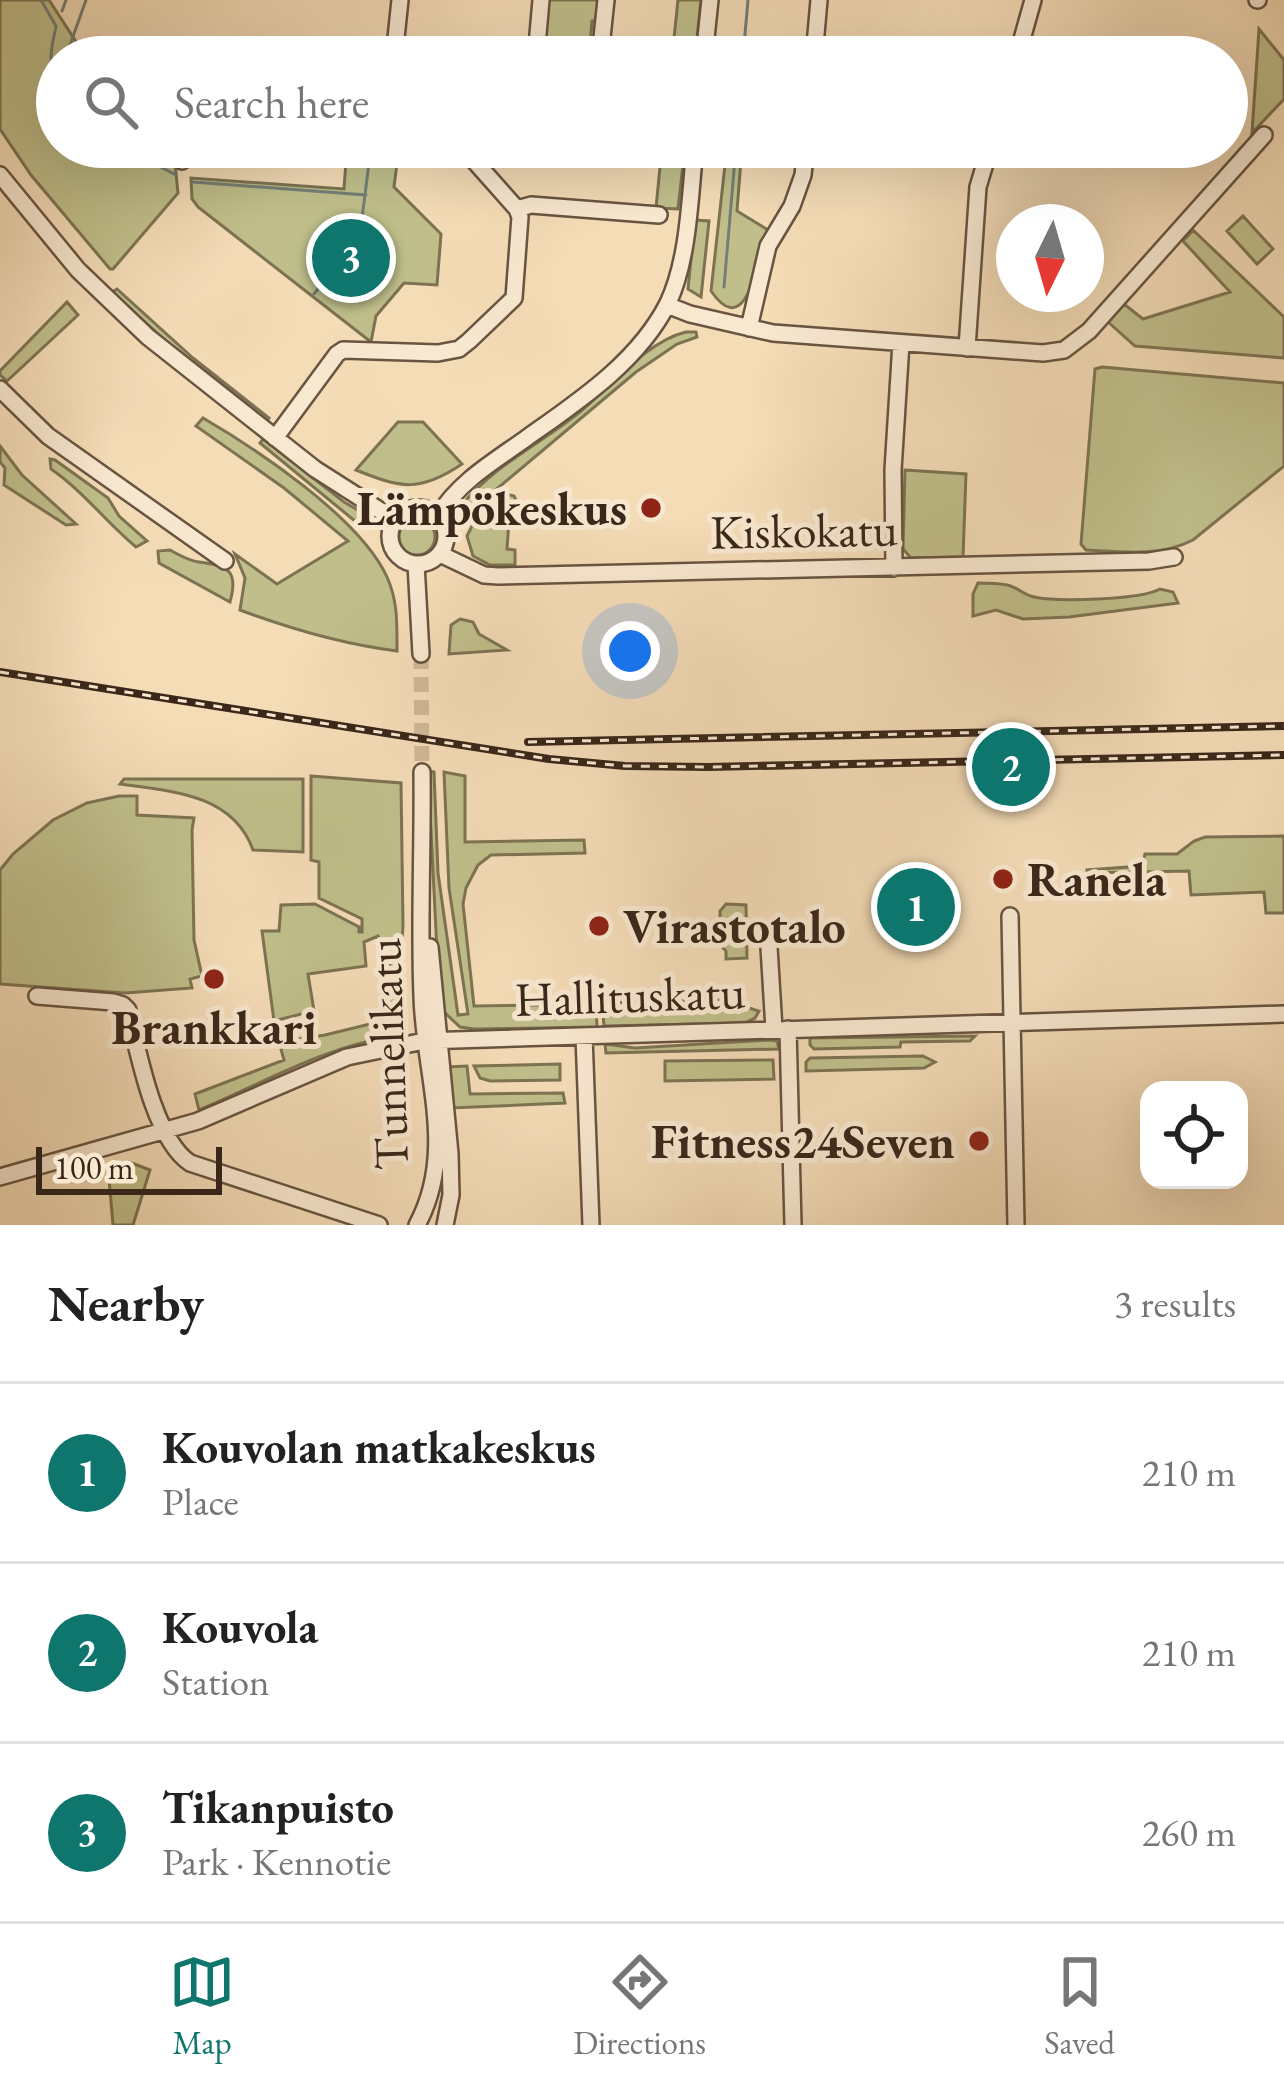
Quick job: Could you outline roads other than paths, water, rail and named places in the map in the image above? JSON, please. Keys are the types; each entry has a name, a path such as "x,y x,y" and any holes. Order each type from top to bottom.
{"street":[{"path":"396,36 400,0"},
{"path":"540,36 541,0"},
{"path":"602,36 606,0"},
{"path":"706,36 710,0"},
{"path":"816,36 820,0"},
{"path":"1023,36 1033,0"},
{"path":"1248,152 1264,134"},
{"path":"275,438 337,354 349,348 438,353 459,349 514,298 517,209 481,168"},
{"path":"437,516 471,478 596,387 625,360 667,305 683,246 692,168"},
{"path":"749,328 768,246 792,206 803,168"},
{"path":"967,348 978,188 984,168"},
{"path":"667,305 749,328 819,338 1054,352 1089,332 1234,168"},
{"path":"0,175 103,296 177,362 347,492 395,520"},
{"path":"517,209 531,205 659,214"},
{"path":"894,568 893,470 901,344"},
{"path":"0,389 48,436 225,561"},
{"path":"411,509 437,516 446,539 433,560 416,564 395,552 390,536 395,520 411,509"},
{"name":"Kiskokatu","path":"440,554 484,575 498,576 1174,557"},
{"path":"416,564 422,654"},
{"name":"Tunnelikatu","path":"422,772 421,965 451,1182 445,1225"},
{"path":"1010,916 1016,1225"},
{"path":"768,931 781,1029 793,1225"},
{"path":"37,996 113,1002 128,1010 164,1132 174,1150 190,1163 379,1225"},
{"name":"Hallituskatu","path":"0,1177 164,1132 359,1054 432,1041 1284,1014"},
{"path":"584,1036 590,1225"},
{"name":"Tunnelikatu","path":"417,1225 433,1184 439,1139 432,1041"}],"waterway":[{"path":"41,0 56,26 54,36"},
{"path":"62,11 66,0"},
{"path":"73,36 86,0"},
{"path":"745,36 748,0"},
{"path":"163,168 176,175"},
{"path":"314,294 359,242 368,168"},
{"path":"724,287 734,168"},
{"path":"193,182 366,195"}],"tunnel":[{"path":"421,654 422,772"}],"railway":[{"path":"0,672 549,759 625,766 1284,755"},
{"path":"528,742 1284,726"}],"place":[{"name":"Tikanpuisto","path":"351,258"},
{"name":"Lämpökeskus","path":"651,508"},
{"name":"Kouvola","path":"1011,767"},
{"name":"Ranela","path":"1003,879"},
{"name":"Kouvolan matkakeskus","path":"916,907"},
{"name":"Virastotalo","path":"599,926"},
{"name":"Brankkari","path":"214,979"},
{"name":"Fitness24Seven","path":"979,1141"}]}
